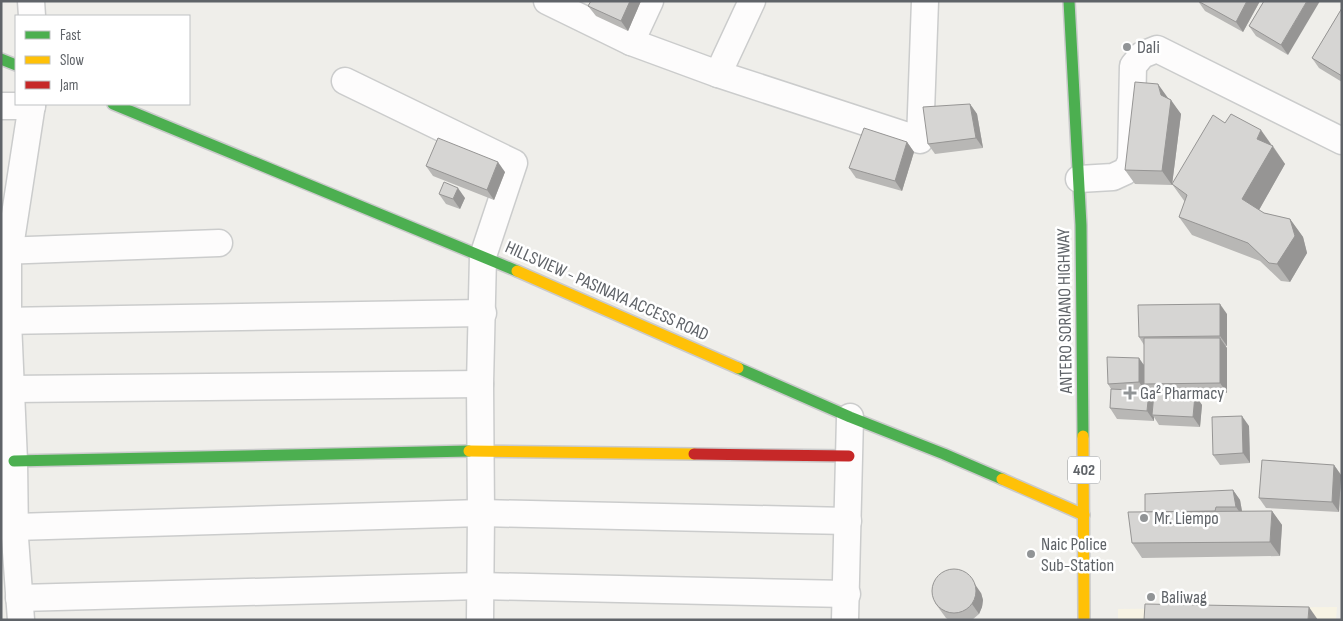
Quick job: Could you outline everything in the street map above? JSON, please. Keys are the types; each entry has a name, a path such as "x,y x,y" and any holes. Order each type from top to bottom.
{"street":[{"path":"31,1 32,15"},
{"path":"631,42 650,1"},
{"path":"718,74 752,1"},
{"path":"551,2 631,42 718,74 920,140 925,1"},
{"name":"ANTERO SORIANO HIGHWAY","path":"1069,1 1081,225 1084,620"},
{"path":"1079,179 1113,177 1126,171 1131,161 1133,66 1142,54 1157,49 1342,141"},
{"path":"1,59 15,64"},
{"path":"345,81 514,163 483,256 480,384 480,620"},
{"path":"1,106 32,105 11,172 5,251 8,260 5,321 10,468 10,534 15,607 480,586 846,594"},
{"name":"HILLSVIEW - PASINAYA ACCESS ROAD","path":"116,105 483,256 850,417 944,454 1084,515"},
{"path":"5,251 219,243"},
{"path":"5,321 483,313"},
{"path":"8,395 480,384"},
{"path":"845,620 850,417"},
{"path":"10,468 481,451 849,456"},
{"path":"10,534 481,513 848,521"}],"shaded area":[{"path":"1337,607 1336,620 1118,620 1118,609"}],"building":[{"path":"591,1 630,1 621,21 588,6"},
{"path":"1198,1 1247,1 1236,22"},
{"path":"1264,1 1307,1 1281,45 1249,26"},
{"path":"1342,8 1342,76 1312,58"},
{"path":"1135,82 1158,84 1161,95 1171,100 1162,171 1125,170"},
{"path":"970,104 976,138 928,144 923,107"},
{"path":"1231,114 1261,130 1257,139 1273,146 1242,199 1264,213 1290,219 1295,236 1277,264 1269,263 1248,243 1179,217 1187,195 1172,184 1213,115 1225,123"},
{"path":"864,128 907,142 895,181 849,168"},
{"path":"438,138 498,162 487,190 426,166"},
{"path":"444,182 458,188 453,199 439,194"},
{"path":"1220,304 1220,336 1139,337 1138,305"},
{"path":"1144,338 1220,338 1220,383 1144,384"},
{"path":"1107,357 1139,358 1139,382 1108,384"},
{"path":"1111,389 1149,391 1147,411 1110,408"},
{"path":"1154,393 1195,395 1193,417 1152,415"},
{"path":"1242,416 1243,453 1213,455 1212,417"},
{"path":"1262,460 1334,465 1332,502 1259,498"},
{"path":"1233,490 1236,507 1216,507 1215,511 1145,512 1145,494"},
{"path":"1272,511 1270,542 1132,543 1128,512"},
{"path":"954,569 966,573 972,579 976,591 972,603 966,609 954,613 942,609 936,603 932,591 936,579 942,573"},
{"path":"1145,604 1309,607 1308,620 1144,620"}],"traffic: fast":[{"path":"1069,1 1081,225 1083,436"},
{"path":"1,59 15,65"},
{"path":"115,105 517,271"},
{"path":"738,368 850,417 1002,479"},
{"path":"14,461 469,451"}],"traffic: slow":[{"path":"517,271 738,368"},
{"path":"1083,436 1084,620"},
{"path":"469,451 694,454"},
{"path":"1002,479 1084,515"}],"traffic: jam":[{"path":"694,454 849,456"}],"place":[{"name":"Dali","path":"1127,47"},
{"name":"Ga² Pharmacy","path":"1130,393"},
{"name":"Mr. Liempo","path":"1144,518"},
{"name":"Naic Police Sub-Station","path":"1031,554"},
{"name":"Baliwag","path":"1151,597"}]}
